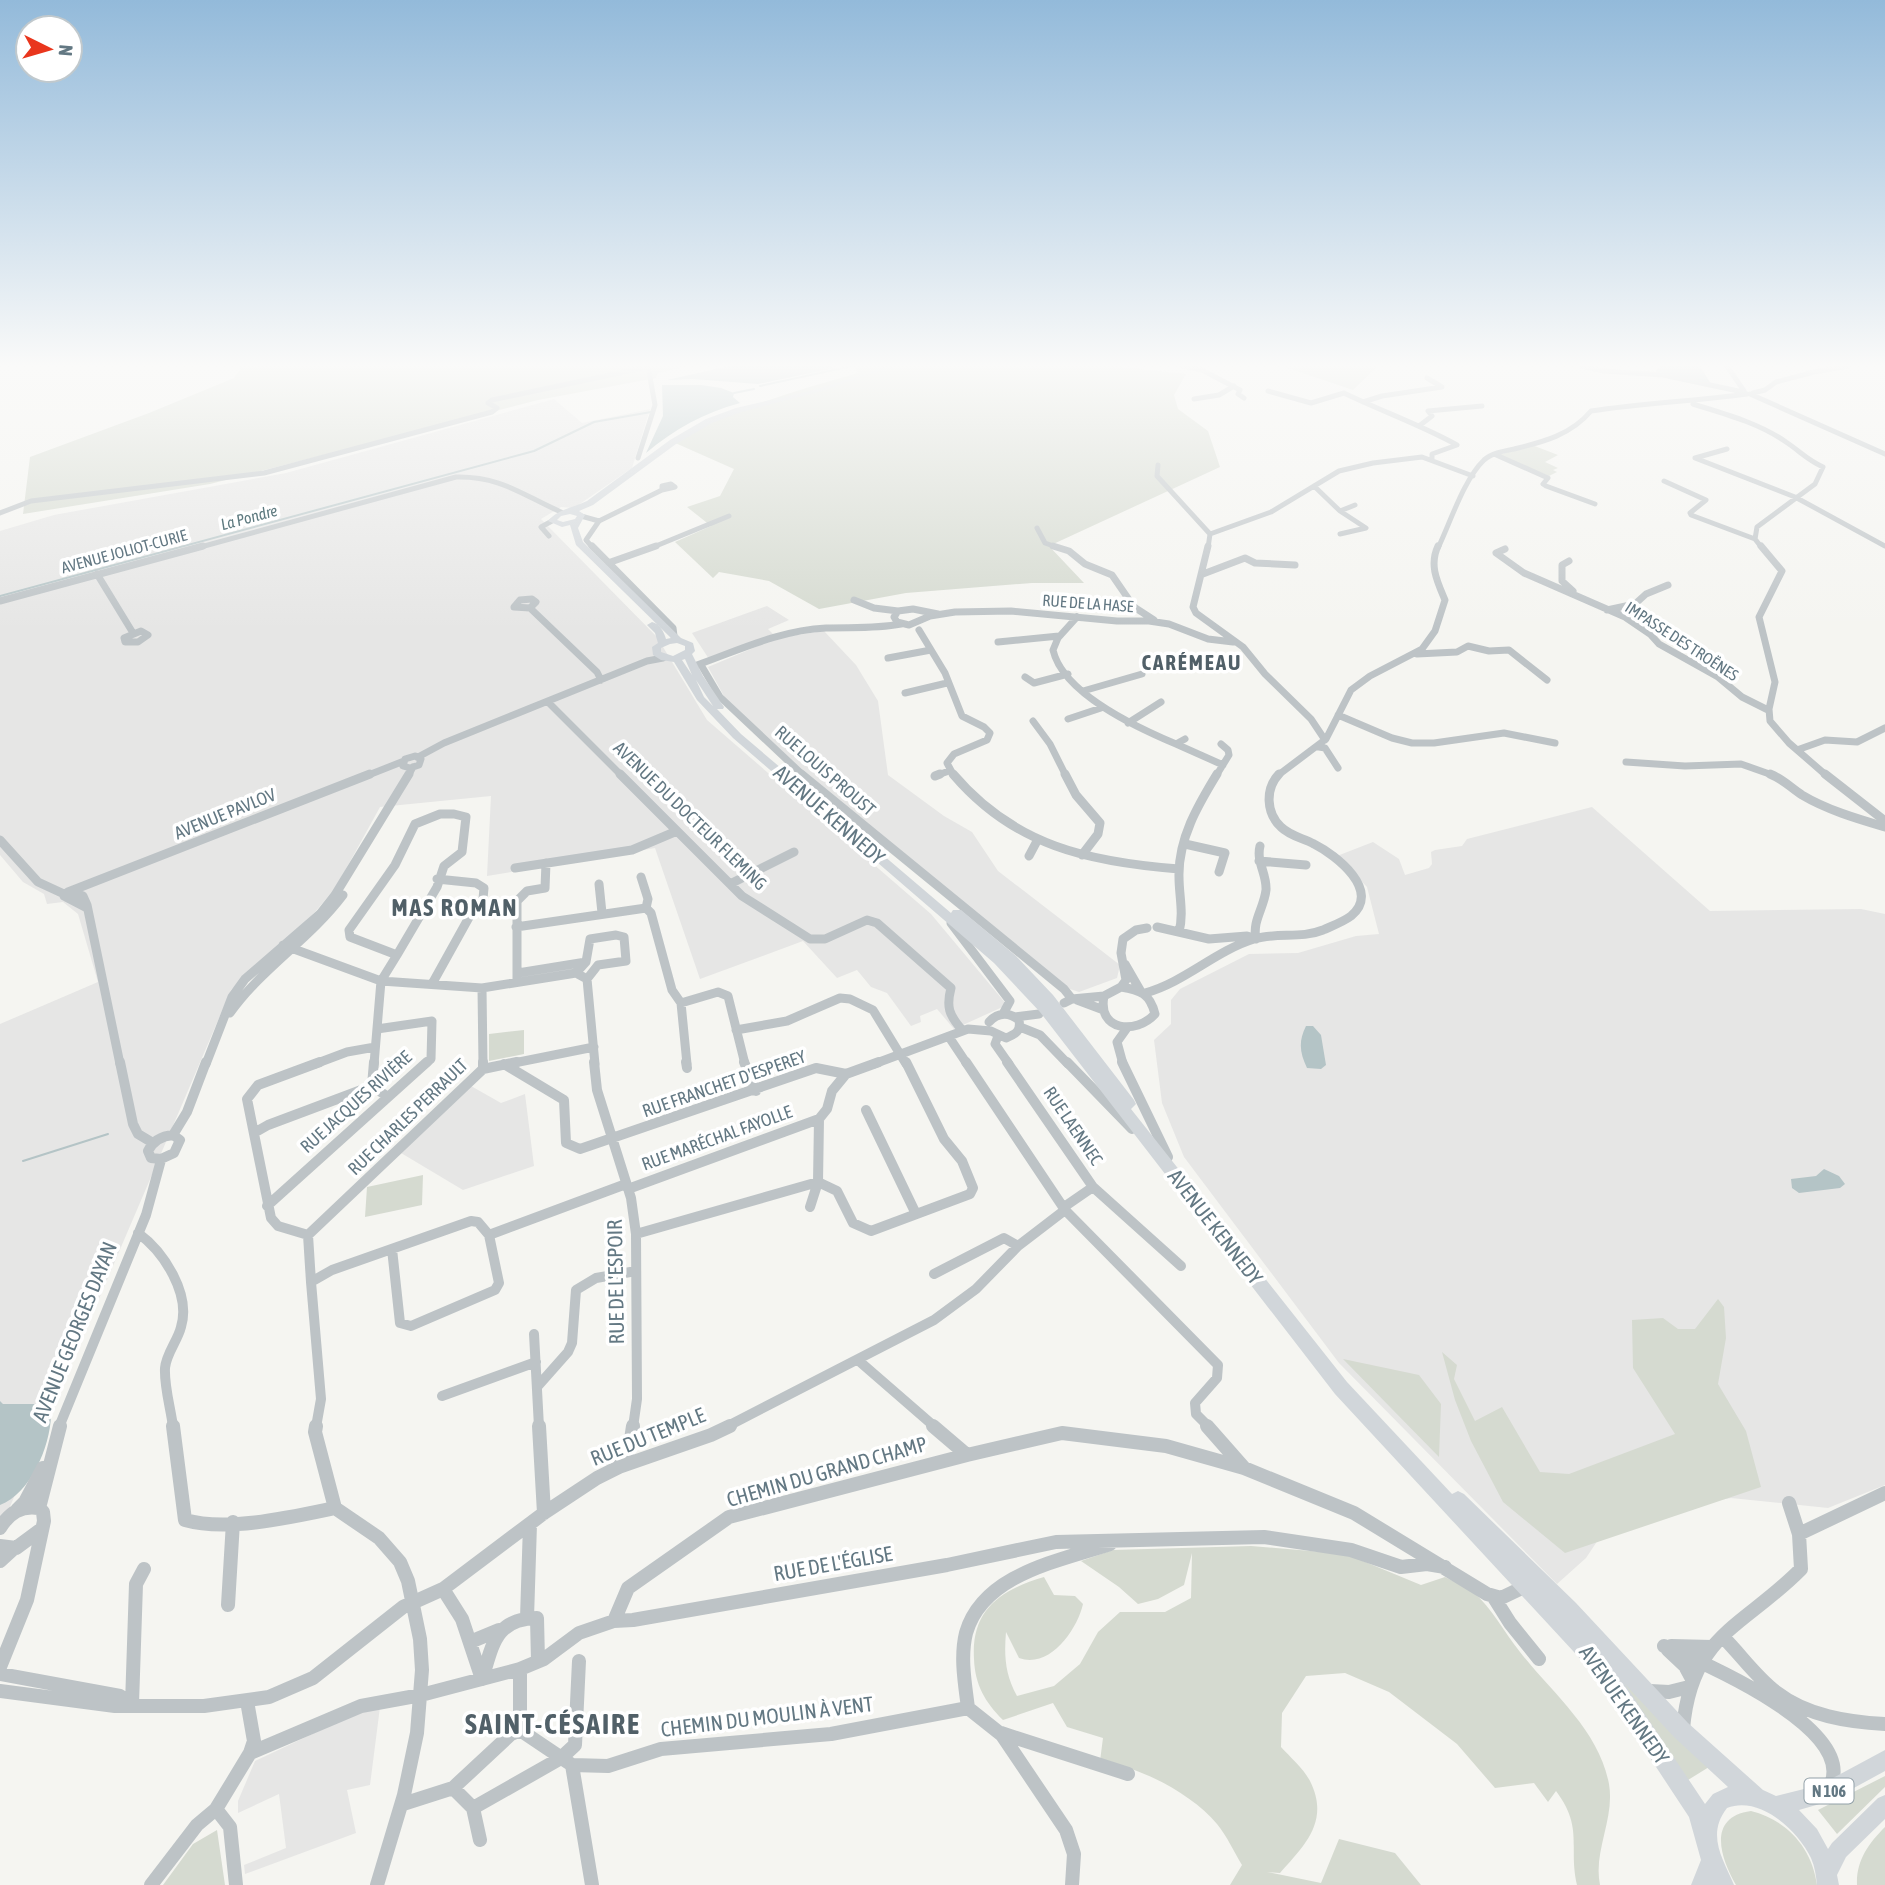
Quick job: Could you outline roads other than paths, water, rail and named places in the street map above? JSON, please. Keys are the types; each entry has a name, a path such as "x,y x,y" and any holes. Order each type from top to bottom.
{"main road":[{"path":"659,454 596,499 556,516 571,545 659,632 663,642"},
{"path":"596,499 581,519 579,543 676,638 663,642 657,648 660,655 693,661"},
{"path":"571,511 581,519"},
{"path":"562,525 581,519"},
{"name":"AVENUE KENNEDY","path":"676,638 690,645 693,661 712,700 782,768 1012,959 1080,1038 1162,1154 1341,1388 1573,1634 1613,1684 1698,1812 1706,1838"},
{"name":"AVENUE KENNEDY","path":"676,658 691,678 700,698 737,736 999,960 1045,1009 1162,1154 1222,1222 1347,1384 1421,1465 1569,1610 1721,1770 1755,1796 1777,1806 1798,1823 1816,1846 1828,1879"},
{"name":"N 106","path":"1777,1806 1823,1794 1885,1760"},
{"path":"1723,1885 1711,1860 1706,1838 1708,1821 1714,1807 1725,1798 1739,1794 1755,1796"},
{"name":"N 106","path":"1828,1879 1839,1850 1885,1805"},
{"path":"1702,1885 1711,1860"}],"street":[{"path":"0,513 31,501 264,473 330,454"},
{"path":"639,454 638,458 648,462"},
{"path":"1432,454 1432,459"},
{"path":"1068,1001 1104,996 1121,987 1126,980 1120,948 1124,937 1134,929 1167,927 1209,939 1247,936 1256,939 1300,938 1318,933 1354,914 1363,894 1360,886 1338,860 1280,826 1271,808 1271,784 1286,768 1322,744 1332,733 1348,692 1371,674 1417,654 1432,638 1445,600 1434,573 1434,555 1483,460 1494,454 1548,478 1543,484 1546,486 1595,504"},
{"path":"1709,454 1695,458 1795,497 1885,546"},
{"path":"1755,539 1757,527 1815,484 1823,469 1821,465 1800,454"},
{"path":"1210,534 1271,512 1340,470 1391,459 1432,459 1473,476"},
{"path":"1158,465 1157,476 1210,534"},
{"name":"AVENUE JOLIOT-CURIE","path":"0,601 456,477 472,475 502,480 556,516"},
{"path":"1664,481 1706,500 1689,513 1691,515 1755,539 1782,571 1759,617 1765,627 1765,645 1775,690 1768,710 1771,723 1797,750 1885,823"},
{"path":"1314,486 1340,511 1366,528 1340,534"},
{"path":"662,490 599,521 586,540 673,628 676,638"},
{"path":"1340,511 1355,505"},
{"path":"549,536 541,527 556,516"},
{"path":"608,563 729,516"},
{"path":"581,519 599,521"},
{"path":"1037,528 1045,543 1069,551 1085,564 1112,575 1134,607 1156,622"},
{"path":"1210,534 1193,607 1233,642 1243,647 1265,674 1311,719 1322,744 1338,768"},
{"name":"IMPASSE DES TROËNES","path":"1506,549 1496,553 1524,573 1625,617 1650,634 1659,644 1718,677 1742,697 1768,710"},
{"path":"1203,573 1245,558 1255,563 1295,565"},
{"path":"1569,561 1562,565 1562,581 1580,597"},
{"path":"97,574 133,633"},
{"path":"1607,610 1635,604 1646,594 1668,585"},
{"path":"854,600 898,618 921,621"},
{"path":"530,608 599,676"},
{"path":"693,661 776,636 825,628 876,629 888,626 908,608 921,621 931,650 945,673 962,716 986,727 990,733 987,740 948,759 949,771 978,798 1037,841 1082,855 1133,865 1179,869"},
{"name":"RUE DE LA HASE","path":"921,621 938,614 1011,611 1156,622 1208,639 1233,642"},
{"path":"1077,617 1059,636 1053,654 1083,691 1101,708 1128,723 1223,765"},
{"path":"998,642 1059,636"},
{"path":"1417,654 1443,654 1468,646 1489,651 1509,650 1547,680"},
{"path":"888,658 931,650"},
{"path":"548,702 599,676 612,676 660,655"},
{"name":"RUE LOUIS PROUST","path":"693,661 720,697 800,773 940,889"},
{"path":"1025,677 1034,683 1068,674"},
{"path":"1083,691 1142,674"},
{"path":"905,693 947,683"},
{"name":"AVENUE PAVLOV","path":"70,894 390,765 406,767 438,746 548,702"},
{"name":"AVENUE DU DOCTEUR FLEMING","path":"548,702 742,896 810,939 825,939 863,921 874,921 951,988 947,1005 951,1018 965,1030"},
{"path":"1128,723 1161,702"},
{"path":"1068,719 1101,708"},
{"path":"1338,715 1348,717 1371,731 1400,742 1438,744 1489,734 1514,733 1555,743"},
{"path":"1033,721 1051,744 1076,795 1100,822 1098,834 1082,855"},
{"path":"1797,750 1825,740 1857,742 1885,728"},
{"path":"1176,744 1185,739"},
{"path":"1179,932 1184,921 1179,869 1199,803 1228,755 1228,750 1221,744"},
{"path":"1626,762 1685,766 1741,764 1778,777 1803,796 1839,812 1885,823"},
{"path":"161,1160 148,1155 153,1143 173,1135 187,1112 220,1030 255,979 287,947 333,909 350,882 406,767"},
{"path":"935,776 949,771"},
{"path":"372,1086 381,981 397,955 437,887 437,880 447,862 462,852 466,817 458,813 427,816 415,824 409,840 377,895 349,930 350,937 397,955"},
{"path":"515,868 632,850 677,831"},
{"path":"0,840 38,881 70,894 87,908 134,1124 138,1134 153,1143"},
{"path":"1029,856 1037,841"},
{"path":"1185,844 1225,853 1219,872"},
{"path":"1256,939 1253,929 1266,885 1259,861 1259,846"},
{"path":"730,884 794,852"},
{"path":"1259,861 1306,865"},
{"path":"518,977 517,901 527,891 545,888 546,863"},
{"path":"641,877 648,899 646,908"},
{"path":"432,984 472,912 484,900 484,888 476,883 437,880"},
{"path":"599,884 602,913"},
{"path":"940,889 1064,989 1068,1001"},
{"path":"472,912 517,907"},
{"path":"516,928 646,908"},
{"path":"646,908 651,914 672,990 681,1003 687,1068"},
{"path":"944,914 1010,1001 1003,1014"},
{"path":"518,977 582,976 598,965 626,961 624,937 616,935 590,939 582,976"},
{"path":"1121,987 1142,991 1165,987 1256,939"},
{"path":"287,947 381,981 482,988 586,962"},
{"path":"1122,960 1142,991 1155,1005"},
{"name":"RUE DE L'ESPOIR","path":"582,976 594,1047 597,1090 627,1186 636,1234 637,1399 631,1446 619,1467"},
{"path":"1068,1001 1101,1009 1111,1022 1127,1028 1145,1025 1151,1020 1155,1014 1155,1005 1165,987"},
{"path":"482,988 483,1069"},
{"path":"681,1003 718,992 729,996 741,1055 756,1091"},
{"path":"1101,1009 1104,996"},
{"path":"636,1234 818,1182 837,1191 853,1223 871,1231 970,1194 973,1188 962,1161 944,1139 902,1055 873,1010 850,999 840,998 787,1021 736,1030"},
{"path":"996,1032 995,1016 1003,1014 1040,1035 1162,1154"},
{"path":"810,1207 818,1182 819,1119 827,1109 832,1091 846,1074 965,1030 1014,1036 1019,1023 1035,1015"},
{"name":"RUE JACQUES RIVIÈRE","path":"267,1206 431,1059 432,1021 377,1029"},
{"path":"1127,1028 1117,1042 1118,1053 1162,1154"},
{"name":"RUE LAENNEC","path":"996,1032 1003,1055 1093,1187 1064,1208"},
{"path":"949,1037 1064,1208 1218,1365 1219,1378 1196,1400 1194,1408 1197,1416 1227,1444 1244,1468"},
{"path":"375,1047 347,1052 258,1085 247,1100 267,1206 278,1226 308,1235 320,1399 315,1432 335,1508 382,1541 400,1562 409,1581 412,1612 420,1637 421,1695 402,1804 377,1885"},
{"name":"RUE CHARLES PERRAULT","path":"308,1235 483,1069 594,1047"},
{"name":"RUE FRANCHET D'ESPEREY","path":"504,1064 564,1100 566,1143 580,1149 756,1091 816,1068 846,1074"},
{"path":"372,1086 388,1097"},
{"path":"254,1133 268,1125 372,1086"},
{"path":"866,1110 916,1214"},
{"name":"RUE MARÉCHAL FAYOLLE","path":"489,1235 819,1119"},
{"name":"AVENUE GEORGES DAYAN","path":"0,1528 33,1487 52,1447 150,1203 161,1160 173,1155 180,1145 180,1140 173,1135"},
{"path":"1093,1187 1181,1266"},
{"name":"RUE DU TEMPLE","path":"0,1692 115,1706 204,1706 269,1697 313,1678 403,1607 443,1589 544,1513 597,1478 619,1467 711,1435 859,1361 944,1312 976,1289 1018,1246 1064,1208"},
{"path":"311,1282 332,1270 471,1221 478,1222 489,1235 499,1283 495,1290 411,1326 400,1323 392,1249"},
{"path":"138,1233 175,1277 184,1307 183,1325 165,1366 185,1520 192,1525 233,1522 335,1508"},
{"path":"934,1275 1004,1238 1018,1246"},
{"path":"537,1387 568,1352 572,1343 576,1290 594,1277 636,1271"},
{"path":"534,1334 544,1513"},
{"path":"859,1361 967,1455"},
{"path":"442,1396 536,1362"},
{"name":"CHEMIN DU GRAND CHAMP","path":"614,1620 628,1588 729,1517 1062,1433 1166,1446 1244,1468 1354,1513 1493,1596"},
{"name":"AVENUE GEORGES DAYAN","path":"39,1508 52,1447"},
{"path":"1799,1534 1885,1493"},
{"path":"1683,1732 1683,1707 1691,1683 1712,1647 1753,1608 1783,1589 1801,1569 1799,1534 1790,1503"},
{"path":"0,1667 20,1621 36,1561 44,1515 39,1508 31,1506 17,1510"},
{"path":"228,1605 233,1522"},
{"path":"527,1618 530,1524"},
{"path":"0,1561 10,1548 31,1541 42,1527"},
{"name":"RUE DE L'ÉGLISE","path":"250,1753 361,1706 421,1695 520,1669 538,1661 579,1633 614,1620 633,1620 947,1565 1056,1542 1264,1537 1351,1550 1401,1567 1427,1564 1445,1567"},
{"path":"1118,1541 1006,1581 976,1606 962,1642 963,1685 968,1708 1001,1733 1128,1774"},
{"path":"10,1548 33,1555 36,1561"},
{"path":"132,1704 136,1584 144,1569"},
{"path":"1493,1596 1501,1598 1526,1586"},
{"path":"443,1589 462,1619 482,1679"},
{"path":"1493,1596 1510,1623 1539,1659"},
{"path":"470,1642 499,1630 507,1623 537,1618 538,1661"},
{"path":"482,1679 499,1630"},
{"path":"1723,1637 1778,1694 1794,1703 1839,1719 1885,1724"},
{"path":"1664,1646 1685,1666 1691,1683"},
{"path":"1664,1646 1712,1647"},
{"path":"1664,1646 1737,1679 1815,1732 1832,1760 1834,1774 1833,1784 1823,1794"},
{"path":"473,1808 566,1762 575,1745 579,1661"},
{"path":"402,1804 453,1788 520,1732 520,1669"},
{"path":"0,1674 120,1696 132,1704"},
{"path":"1643,1690 1669,1692 1691,1683"},
{"path":"151,1885 197,1825 216,1809 250,1753 254,1741 247,1701"},
{"name":"CHEMIN DU MOULIN À VENT","path":"566,1762 608,1766 661,1749 831,1734 968,1708"},
{"path":"520,1732 566,1762 592,1885"},
{"path":"1001,1733 1068,1830 1074,1859 1072,1885"},
{"path":"453,1788 473,1808 480,1840"},
{"path":"216,1809 230,1827 236,1885"}],"waterway":[{"name":"La Pondre","path":"0,596 523,454"},
{"path":"23,1161 108,1134"}],"district":[{"name":"CARÉMEAU","path":"1192,663"},
{"name":"MAS ROMAN","path":"455,908"},
{"name":"SAINT-CÉSAIRE","path":"553,1724"}]}
